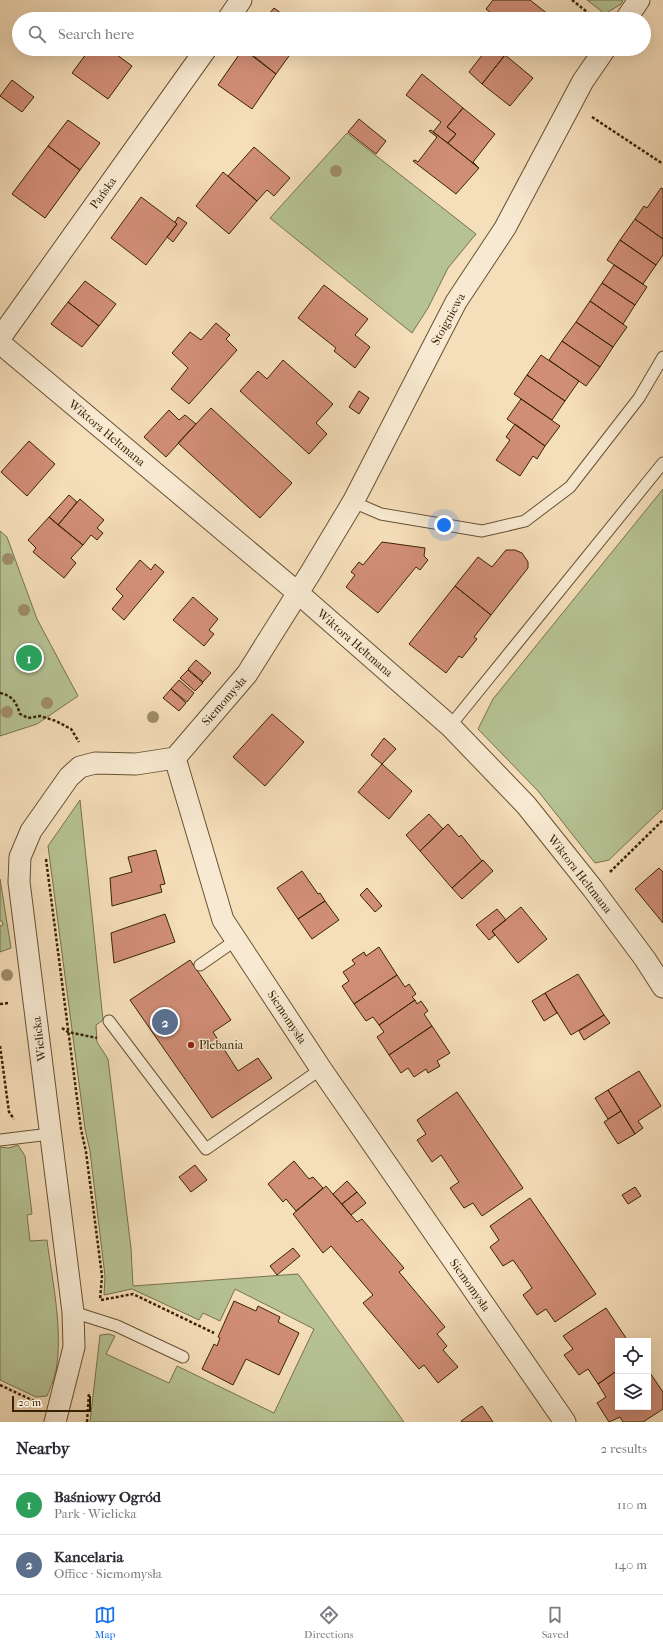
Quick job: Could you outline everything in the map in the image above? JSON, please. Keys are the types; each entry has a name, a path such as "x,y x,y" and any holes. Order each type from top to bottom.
{"street":[{"path":"233,12 241,0"},
{"path":"631,12 639,0"},
{"name":"Pańska","path":"0,338 201,56"},
{"name":"Stoigniewa","path":"298,593 353,502 456,302 505,228 583,81 600,56"},
{"name":"Wiktora Heltmana","path":"0,343 298,593 450,726 526,805 593,889 645,959 663,987"},
{"name":"Siemomysła","path":"298,593 247,674 175,758 223,920 321,1069 565,1422"},
{"name":"Wielicka","path":"55,1422 74,1347 73,1312 19,882 20,857 31,831 69,777 80,767 96,763 136,764 175,758"}],"lane":[{"path":"353,502 381,514 482,531 525,521 570,487 639,398 663,357"},
{"path":"450,726 663,463"},
{"path":"200,965 236,940"},
{"path":"109,1021 206,1149 321,1069"},
{"path":"0,1140 50,1134"},
{"path":"73,1312 117,1326 183,1357"}],"path":[{"path":"572,0 587,12"},
{"path":"570,106 601,122 663,164"},
{"path":"0,692 9,695 15,701 20,714 28,718 40,716 56,721 71,729 79,742 81,751 96,763"},
{"path":"593,889 663,820"},
{"path":"46,853 80,1122 86,1152 102,1276 97,1320"},
{"path":"0,1046 9,1112 21,1130 23,1137"},
{"path":"100,1300 133,1294 214,1333"},
{"path":"87,1422 90,1384"},
{"path":"0,1385 36,1403"}],"green space":[{"path":"587,0 623,0 621,4 608,12 602,12"},
{"path":"347,133 476,234 448,268 428,308 412,333 270,218"},
{"path":"663,489 663,808 609,860 595,863 538,791 478,729 493,699"},
{"path":"0,531 7,537 37,619 78,696 37,724 0,736"},
{"path":"80,800 103,1020 96,1025 97,1042 108,1059 131,1248 133,1286 298,1274 404,1422 90,1422 100,1335 109,1334 115,1336 106,1354 169,1383 177,1366 274,1413 314,1329 235,1289 220,1321 203,1313 199,1320 132,1289 104,1295 105,1276 90,1151 85,1129 48,846"},
{"path":"0,879 11,948 0,952 0,926 3,925 2,921 0,921"},
{"path":"18,1145 25,1156 32,1214 27,1215 30,1241 47,1240 56,1302 58,1333 57,1364 47,1396 36,1397 0,1380 0,1147 9,1148"}],"building":[{"path":"493,0 530,0 545,12 490,12 486,9"},
{"path":"274,8 279,12 271,12"},
{"path":"85,56 118,56 132,66 108,99 72,73"},
{"path":"238,56 252,56 276,74 252,109 218,85"},
{"path":"254,56 289,56 276,74"},
{"path":"482,56 504,56 482,84 469,72"},
{"path":"504,56 506,56 533,78 510,106 482,84"},
{"path":"422,74 463,108 447,127 456,134 448,143 433,132 441,122 406,95"},
{"path":"12,80 34,97 22,112 0,96"},
{"path":"463,108 495,134 473,162 479,168 448,143 456,134 447,127"},
{"path":"359,119 386,141 376,154 348,132"},
{"path":"68,120 100,143 80,170 48,146"},
{"path":"431,130 479,168 456,194 413,161 415,160 418,162 437,137 429,131"},
{"path":"48,146 80,170 45,218 12,194"},
{"path":"254,147 290,178 274,196 267,190 257,201 228,176"},
{"path":"223,172 257,201 229,234 196,206"},
{"path":"661,188 663,189 663,239 635,219 644,206 647,208"},
{"path":"141,197 177,224 146,265 111,238"},
{"path":"178,217 187,223 173,242 167,237 177,224 175,222"},
{"path":"635,219 663,239 663,255 656,265 620,240"},
{"path":"620,240 656,265 643,284 607,260"},
{"path":"614,265 647,287 635,305 602,283"},
{"path":"85,281 116,304 99,326 68,302"},
{"path":"602,283 635,305 623,324 590,301"},
{"path":"324,285 368,319 355,335 370,347 355,368 334,351 336,348 298,318"},
{"path":"590,301 627,327 613,347 576,322"},
{"path":"68,302 99,326 82,347 51,324"},
{"path":"576,322 613,347 600,367 562,341"},
{"path":"216,323 230,335 226,339 237,350 189,404 171,389 188,368 172,353 190,332 201,340"},
{"path":"562,341 600,367 586,386 549,360"},
{"path":"541,355 579,381 565,401 527,375"},
{"path":"283,360 333,404 316,423 327,434 309,454 240,391 258,371 267,379"},
{"path":"527,375 565,401 552,420 514,394"},
{"path":"359,391 369,398 359,414 349,407"},
{"path":"521,399 560,426 545,446 507,419"},
{"path":"211,408 292,483 260,518 178,443"},
{"path":"169,410 179,420 185,415 196,424 166,457 144,437"},
{"path":"515,424 545,446 537,459 533,456 520,476 496,460 510,440 506,437"},
{"path":"29,441 55,464 27,496 1,472"},
{"path":"69,495 77,502 58,525 49,517"},
{"path":"80,499 104,520 97,528 103,533 97,540 91,535 83,545 58,525"},
{"path":"49,517 83,545 71,558 76,563 64,578 33,552 36,548 28,540"},
{"path":"382,542 425,548 424,556 428,560 420,570 416,567 378,613 346,587 355,575 351,572 359,562 363,565"},
{"path":"506,550 515,550 522,553 528,562 528,568 491,615 455,586 478,557 492,567"},
{"path":"140,560 151,570 155,564 164,572 124,620 112,609 123,596 116,589"},
{"path":"455,586 491,615 474,637 477,639 462,658 459,656 446,673 409,644"},
{"path":"193,597 218,619 209,630 214,634 204,646 173,620"},
{"path":"196,660 211,673 203,682 188,669"},
{"path":"188,670 203,683 195,691 180,678"},
{"path":"179,680 194,693 187,702 171,689"},
{"path":"171,689 186,703 179,711 163,698"},
{"path":"272,714 304,742 265,786 233,757"},
{"path":"384,738 396,749 382,764 371,755"},
{"path":"382,764 412,791 389,819 358,792"},
{"path":"429,814 443,829 420,851 406,835"},
{"path":"448,824 459,837 461,835 482,861 452,888 420,851"},
{"path":"156,850 165,884 160,885 162,892 112,906 110,878 132,872 128,857"},
{"path":"483,860 493,871 462,899 452,888"},
{"path":"659,868 663,872 663,923 635,889"},
{"path":"302,871 318,894 320,893 325,901 298,919 277,888"},
{"path":"367,888 382,906 375,912 360,895"},
{"path":"325,901 339,920 312,939 298,919"},
{"path":"521,907 547,939 518,963 492,931"},
{"path":"497,909 506,920 492,931 495,935 489,940 476,925"},
{"path":"165,914 175,942 114,963 111,933"},
{"path":"379,947 397,975 354,1004 342,986 349,981 343,972 355,964 352,960 364,952 366,956"},
{"name":"Plebania","path":"190,960 231,1020 213,1032 238,1071 258,1058 272,1078 212,1118 130,1000"},
{"path":"578,974 604,1015 571,1035 545,993"},
{"path":"397,975 405,987 409,984 416,994 412,997 415,1000 379,1025 373,1017 366,1021 354,1004"},
{"path":"545,993 557,1013 544,1021 532,1001"},
{"path":"415,1000 417,1004 421,1001 428,1011 424,1014 432,1026 389,1055 377,1037 384,1032 379,1025"},
{"path":"604,1015 610,1023 584,1040 579,1031"},
{"path":"432,1026 450,1053 437,1061 440,1066 428,1073 426,1069 414,1077 408,1068 401,1073 389,1055"},
{"path":"639,1071 661,1106 638,1121 643,1128 635,1134 608,1090"},
{"path":"608,1090 621,1111 608,1119 595,1098"},
{"path":"457,1092 523,1188 482,1216 473,1203 464,1208 450,1188 459,1182 441,1155 432,1162 417,1140 426,1134 417,1120"},
{"path":"621,1111 635,1134 618,1144 604,1122"},
{"path":"294,1161 309,1179 313,1177 323,1188 296,1211 286,1199 283,1202 268,1184"},
{"path":"195,1165 207,1180 191,1192 179,1177"},
{"path":"347,1181 357,1192 342,1204 333,1194"},
{"path":"326,1186 357,1222 362,1219 404,1268 399,1272 445,1327 437,1334 447,1346 443,1350 458,1367 438,1383 424,1365 419,1369 363,1303 373,1295 331,1246 323,1253 293,1214"},
{"path":"635,1187 641,1196 628,1204 622,1195"},
{"path":"357,1192 366,1203 351,1215 342,1204"},
{"path":"530,1198 596,1294 555,1322 546,1309 537,1315 523,1295 532,1288 523,1274 513,1260 503,1266 490,1247 499,1240 490,1226"},
{"path":"293,1248 300,1256 277,1275 270,1266"},
{"path":"234,1301 256,1311 258,1306 280,1317 278,1322 299,1333 279,1375 246,1359 233,1385 202,1369 214,1344 217,1346 220,1338 218,1337"},
{"path":"606,1308 626,1338 615,1338 615,1372 598,1384 588,1369 579,1375 564,1355 573,1349 563,1336"},
{"path":"615,1372 615,1410 651,1410 651,1374 663,1392 663,1409 643,1422 623,1422 620,1417 609,1422 597,1403 606,1397 598,1384"},
{"path":"482,1406 493,1422 461,1421"}],"place":[{"name":"Baśniowy Ogród","path":"29,658"},
{"name":"Kancelaria","path":"165,1022"},
{"name":"Plebania","path":"191,1045"}]}
